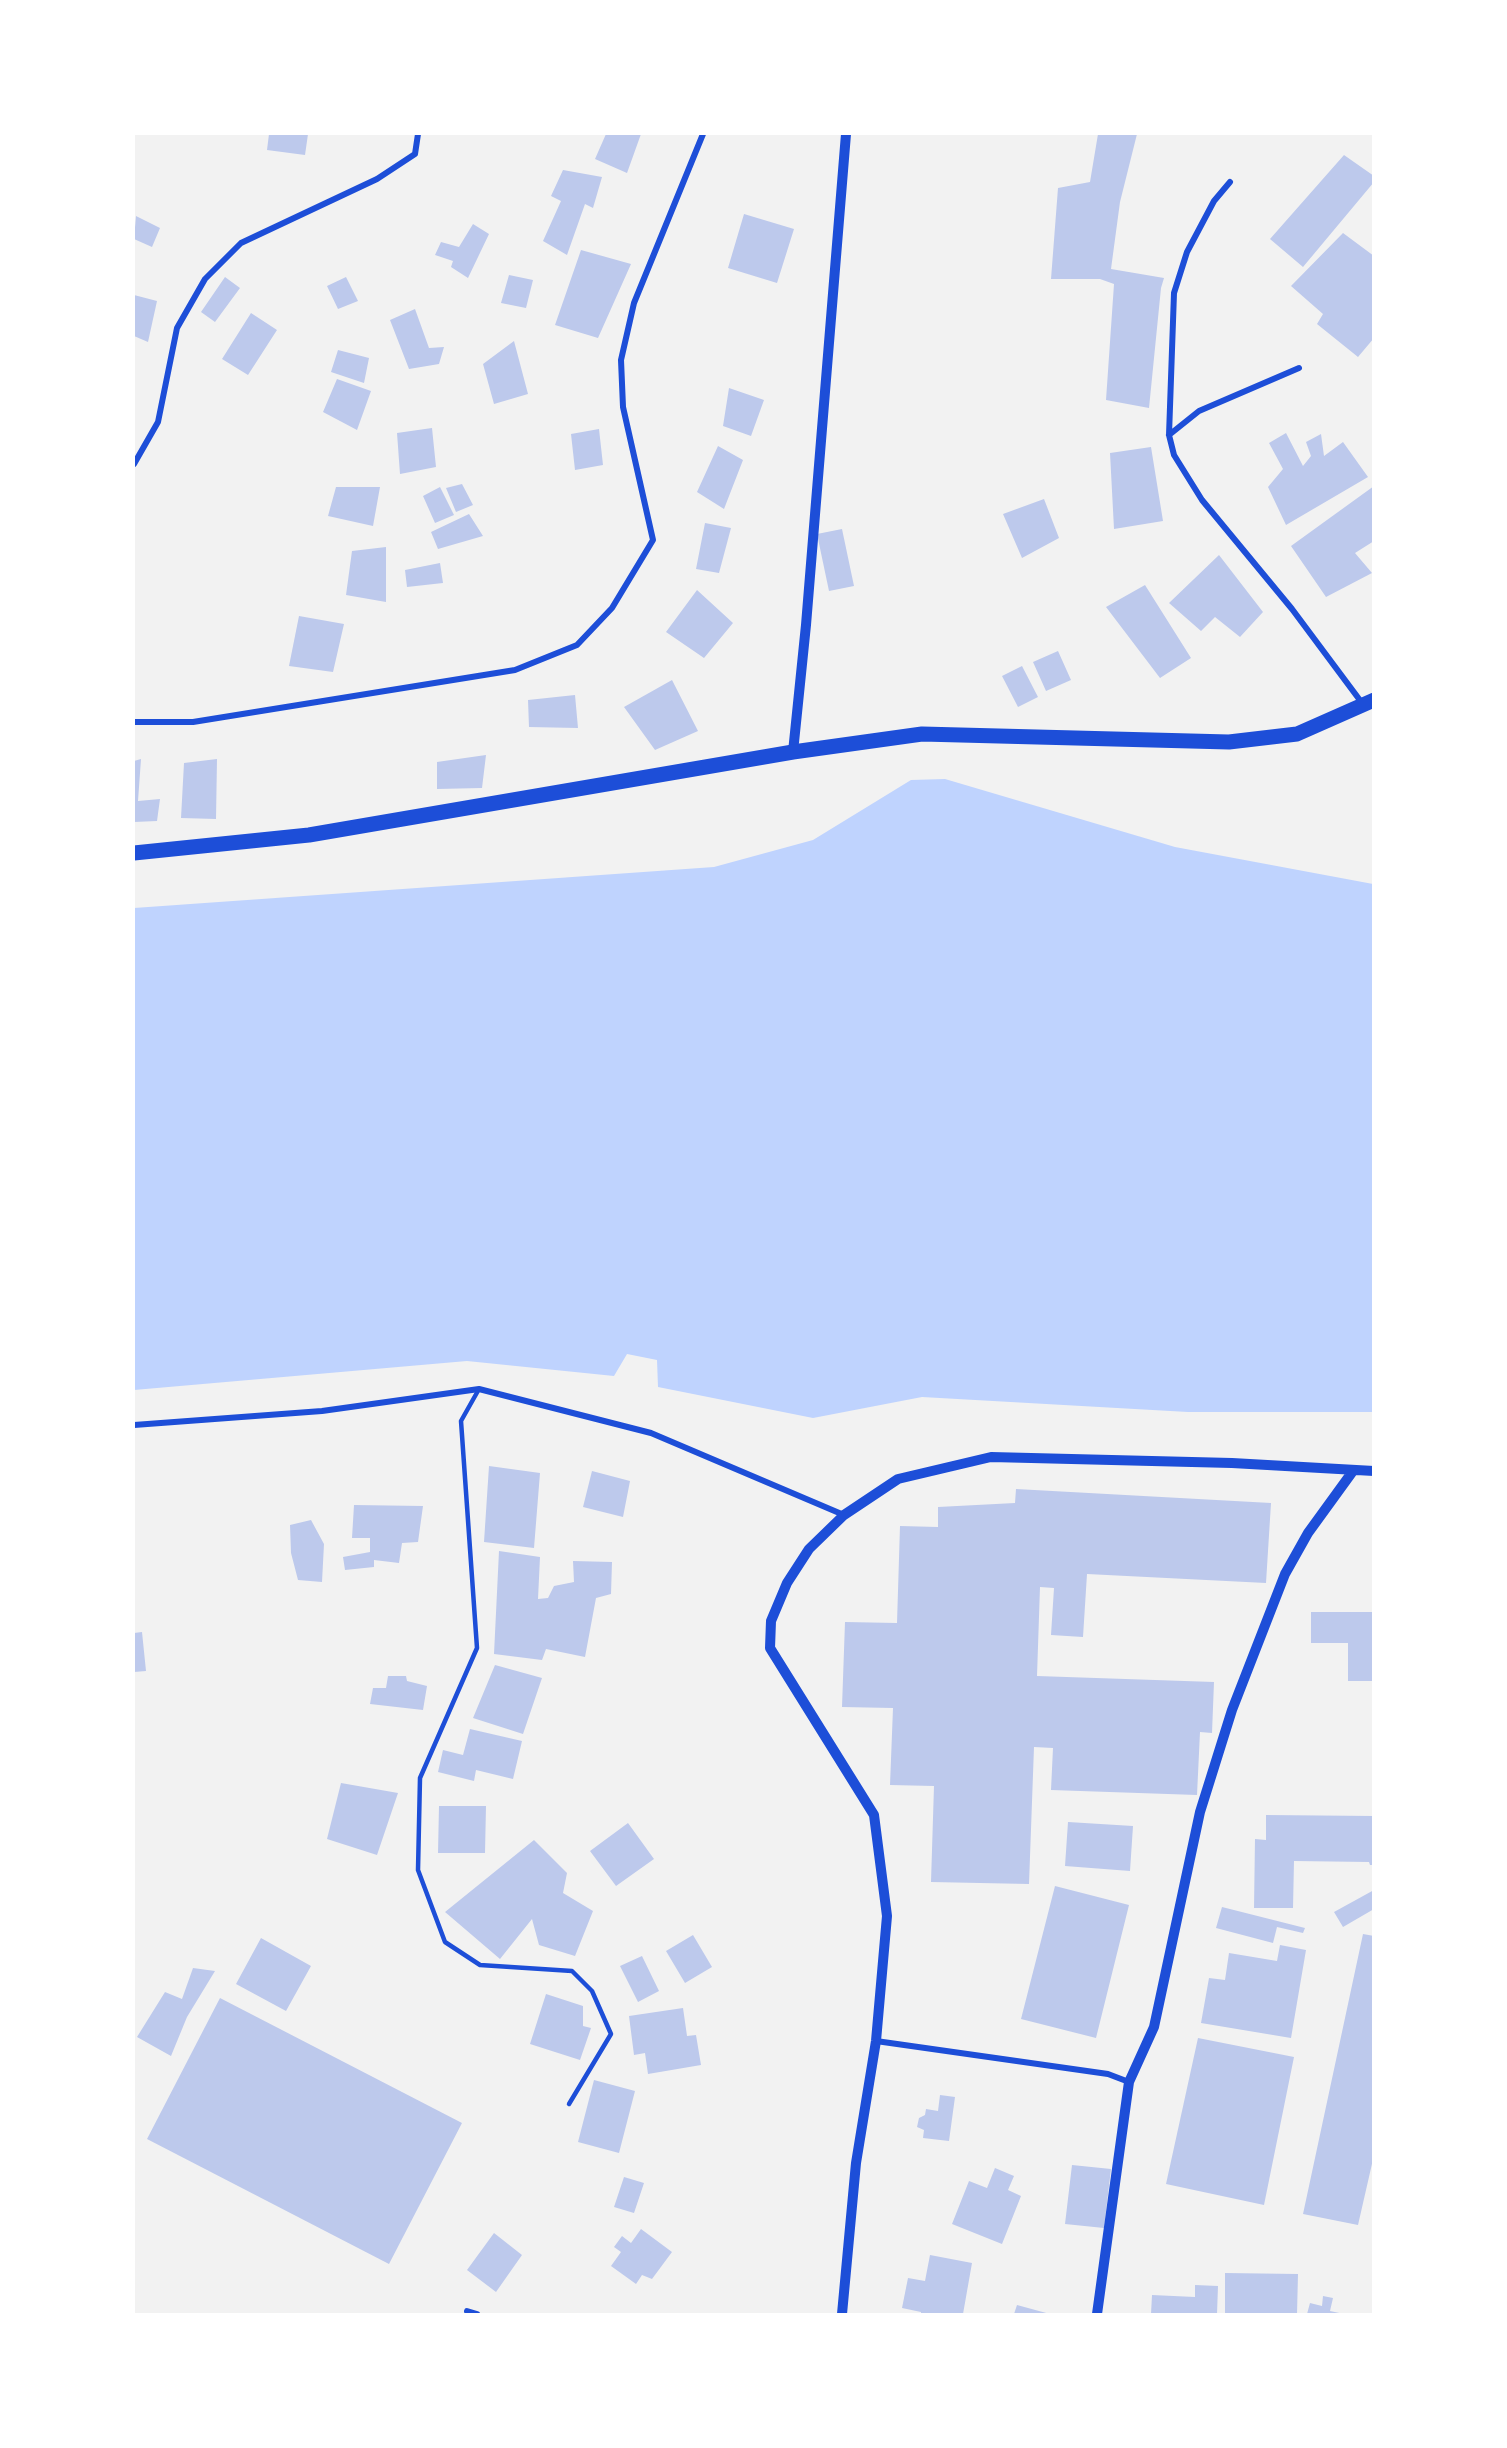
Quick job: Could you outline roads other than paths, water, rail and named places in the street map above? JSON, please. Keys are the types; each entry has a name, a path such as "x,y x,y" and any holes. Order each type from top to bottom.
{"main road":[{"path":"134,853 309,835 793,752 922,734 1229,742 1297,734 1369,703"}],"street":[{"path":"134,464 158,422 177,328 206,279 242,243 377,179 414,154 418,134"},
{"path":"134,722 193,722 515,670 577,645 612,608 653,540 623,407 621,360 634,303 703,134"},
{"path":"793,752 806,625 846,134"},
{"path":"1230,182 1214,201 1187,252 1174,293 1169,435 1174,455 1202,500 1369,703"},
{"path":"1169,435 1199,411 1299,368"},
{"path":"134,1425 322,1412 478,1389 651,1433 844,1515"},
{"path":"842,2314 856,2163 876,2041 887,1916 874,1815 770,1648 771,1621 787,1583 808,1549 844,1515 897,1479 991,1457 1232,1463 1374,1471"},
{"path":"1097,2314 1129,2082 1154,2027 1200,1812 1253,1652 1285,1574 1308,1533 1353,1471"},
{"path":"876,2041 1108,2074 1129,2082"},
{"path":"467,2311 477,2314"}],"lane":[{"path":"478,1389 461,1421 477,1648 420,1778 418,1870 446,1941 480,1965 572,1971 592,1991 611,2034 569,2104"}],"water":[{"path":"945,779 1175,847 1373,884 1373,1412 1188,1412 922,1397 813,1418 658,1387 657,1360 627,1354 614,1376 467,1361 134,1390 134,908 714,867 813,840 911,780"}]}
